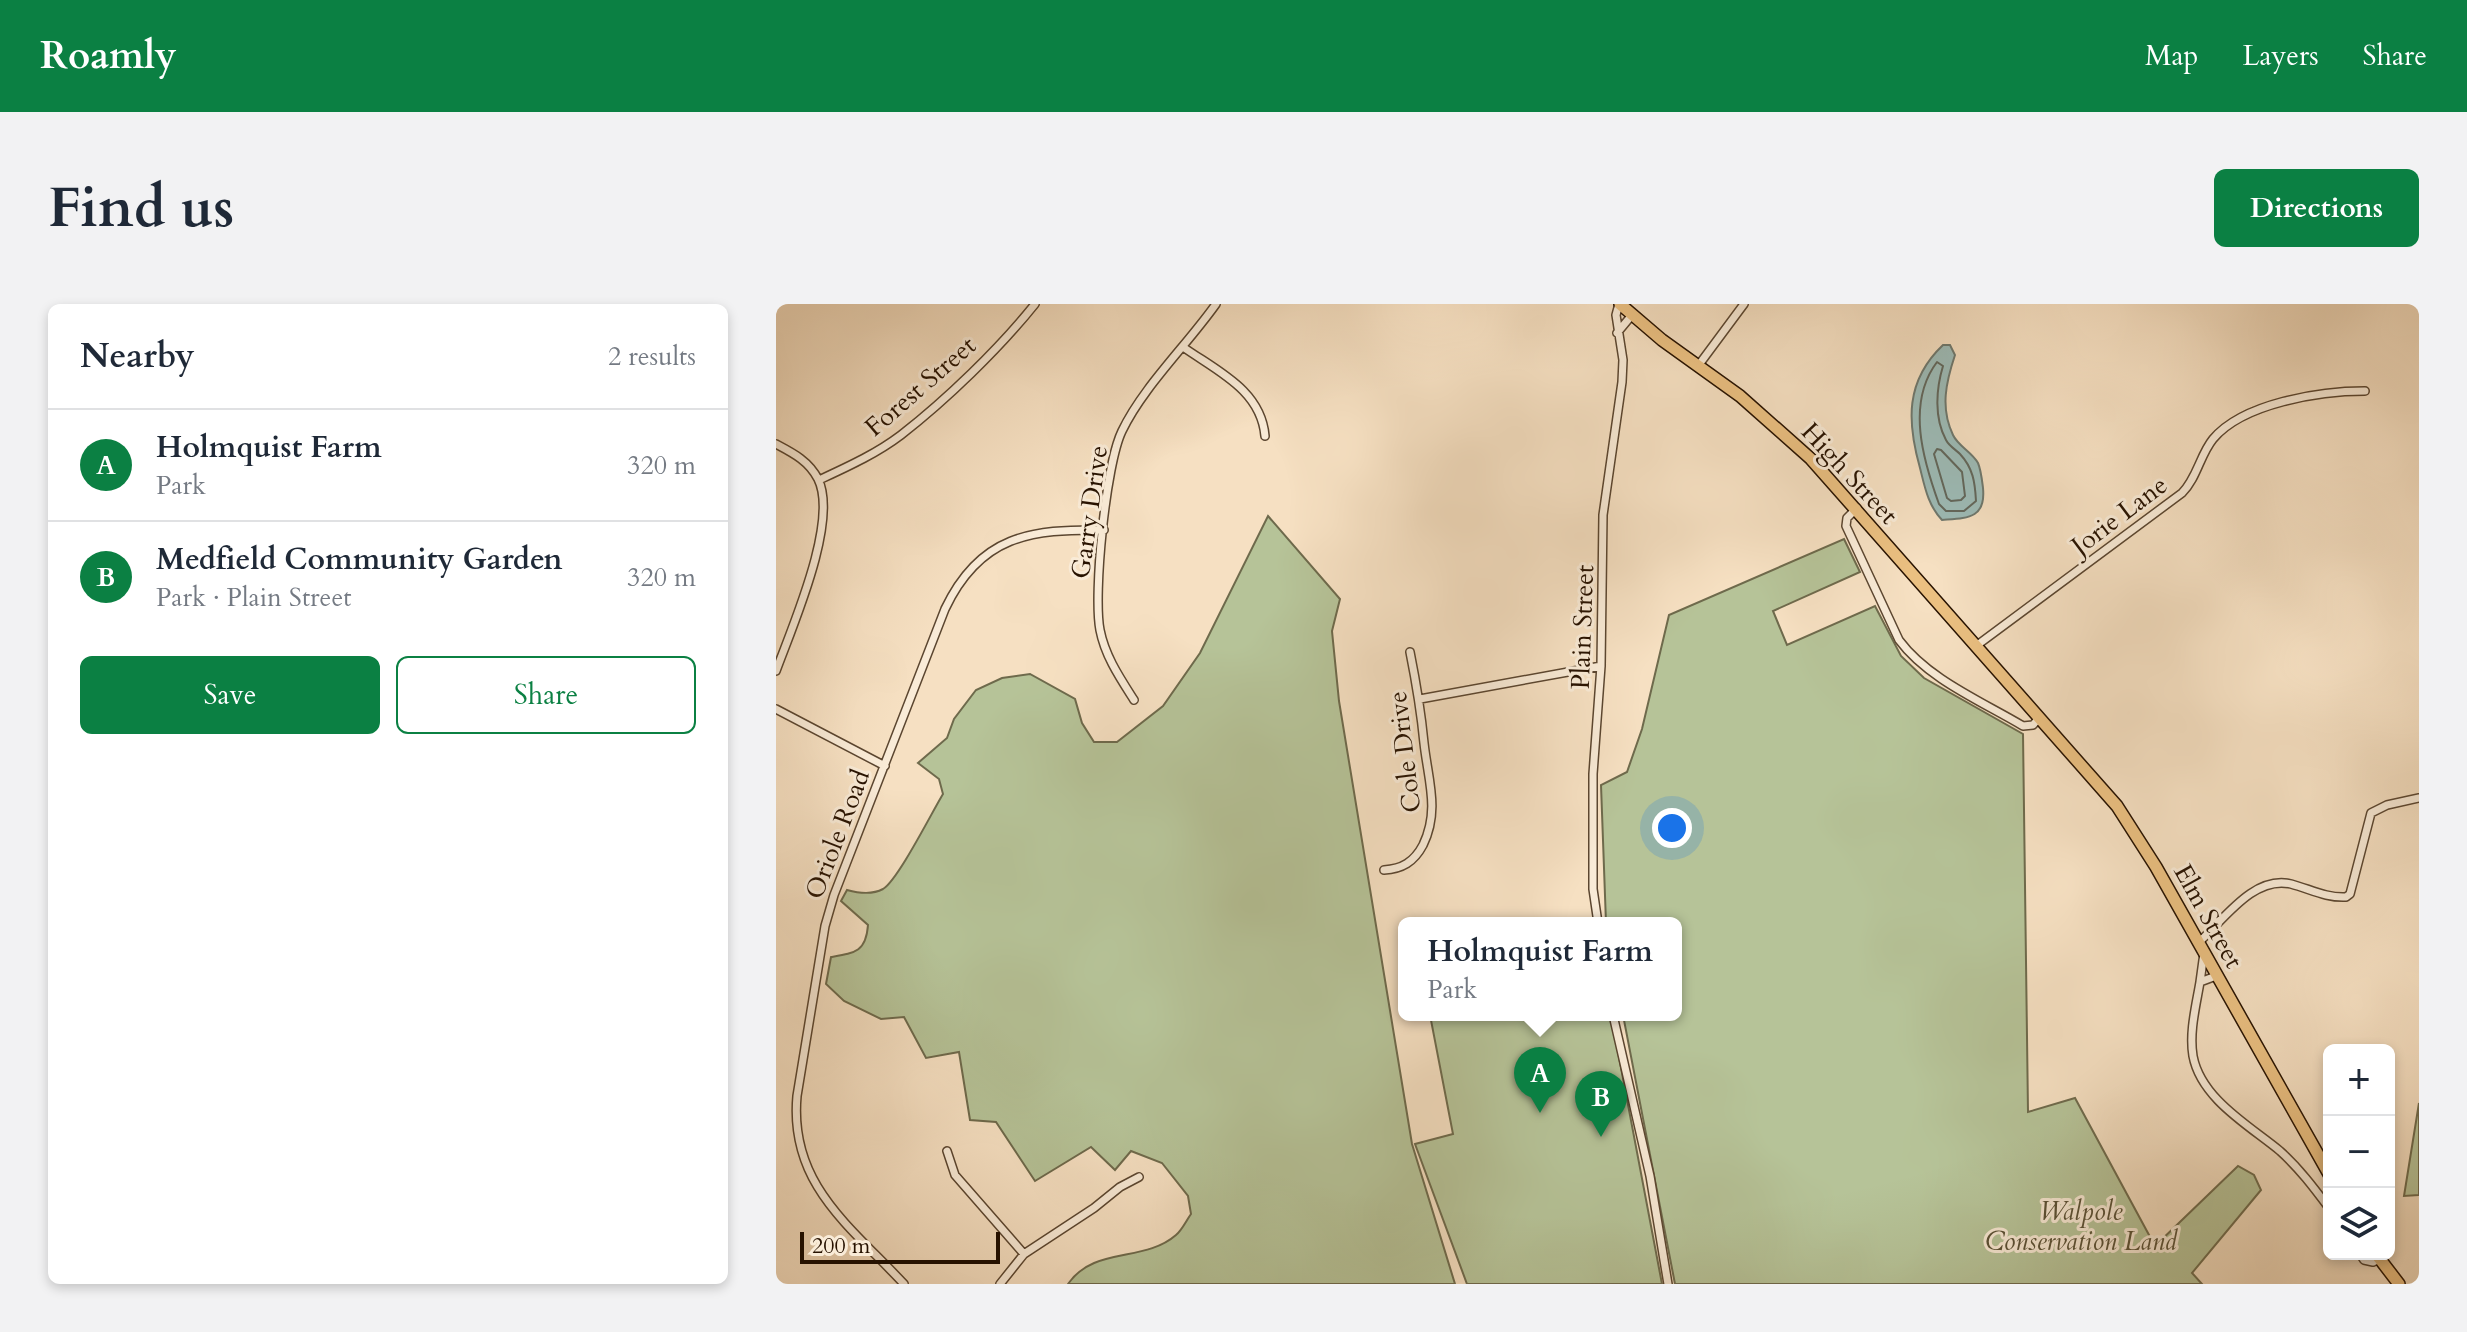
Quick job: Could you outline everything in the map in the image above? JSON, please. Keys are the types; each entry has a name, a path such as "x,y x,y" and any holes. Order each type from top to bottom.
{"main road":[{"name":"High Street","path":"1620,304 1785,434 1857,508 2022,699"},
{"name":"Elm Street","path":"2022,699 2117,806 2156,867 2323,1163"},
{"path":"2381,1260 2399,1284"}],"street":[{"name":"Forest Street","path":"819,480 901,435 999,344 1035,304"},
{"name":"Garry Drive","path":"1134,700 1112,665 1100,629 1097,588 1114,458 1121,433 1136,408 1216,304"},
{"name":"Plain Street","path":"1597,917 1593,889 1593,774 1601,666 1603,515 1622,382 1623,360 1616,315 1620,304"},
{"path":"1698,366 1744,304"},
{"path":"1617,333 1632,315"},
{"path":"1183,347 1249,396 1260,412 1265,436"},
{"name":"Jorie Lane","path":"1976,646 2182,493 2189,486 2211,442 2225,425 2254,410 2338,391 2365,391"},
{"path":"776,444 803,459 819,480 822,490 822,521 815,560 776,671"},
{"path":"1857,508 1847,518 1846,526 1899,640 1910,654 2023,726 2033,725 2039,718"},
{"name":"Oriole Road","path":"904,1284 831,1206 813,1182 799,1146 797,1096 825,926 834,895 945,609 957,588 972,568 1001,546 1032,533 1104,530"},
{"name":"Cole Drive","path":"1384,870 1400,869 1413,859 1432,823 1433,791 1410,652"},
{"path":"1420,699 1601,666"},
{"path":"776,709 885,766"},
{"path":"2323,1200 2281,1152 2226,1107 2197,1069 2193,1057 2193,1030 2201,948 2240,902 2262,887 2288,884 2328,896 2346,897 2350,894 2371,813 2387,805 2419,798"},
{"path":"2200,982 2216,976"},
{"path":"1614,1021 1650,1176 1668,1284"},
{"path":"947,1151 955,1175 1024,1254"},
{"path":"1000,1284 1024,1254 1139,1177"}],"green space":[{"path":"1268,516 1340,599 1332,631 1339,701 1412,1144 1455,1284 1068,1284 1091,1264 1149,1249 1176,1235 1191,1214 1188,1196 1162,1163 1131,1151 1115,1170 1091,1147 1035,1181 996,1122 970,1120 959,1052 926,1058 904,1017 881,1019 844,1001 826,984 831,957 858,950 867,934 868,925 841,901 847,890 865,893 883,889 906,860 943,794 939,779 918,763 947,738 954,719 976,690 1002,678 1030,674 1075,699 1082,723 1094,742 1117,742 1163,706 1200,653"},
{"name":"Walpole Conservation Land","path":"1844,539 1860,572 1773,611 1787,645 1875,606 1901,656 1924,678 2023,734 2028,1112 2075,1098 2155,1246 2238,1166 2254,1175 2261,1190 2192,1273 2202,1284 1675,1284 1624,1021 1682,1021 1682,917 1606,917 1601,785 1627,772 1642,729 1669,615"},
{"path":"1431,1021 1532,1021 1533,1024 1548,1021 1612,1021 1662,1284 1467,1284 1415,1144 1453,1134"},
{"path":"2419,1103 2419,1195 2404,1196"}],"water":[{"path":"1943,345 1950,345 1955,355 1946,395 1949,425 1955,439 1978,463 1983,498 1973,515 1942,520 1925,489 1913,434 1912,403 1922,373"}],"place":[{"name":"Holmquist Farm","path":"1540,1113"},
{"name":"Medfield Community Garden","path":"1601,1137"}]}
